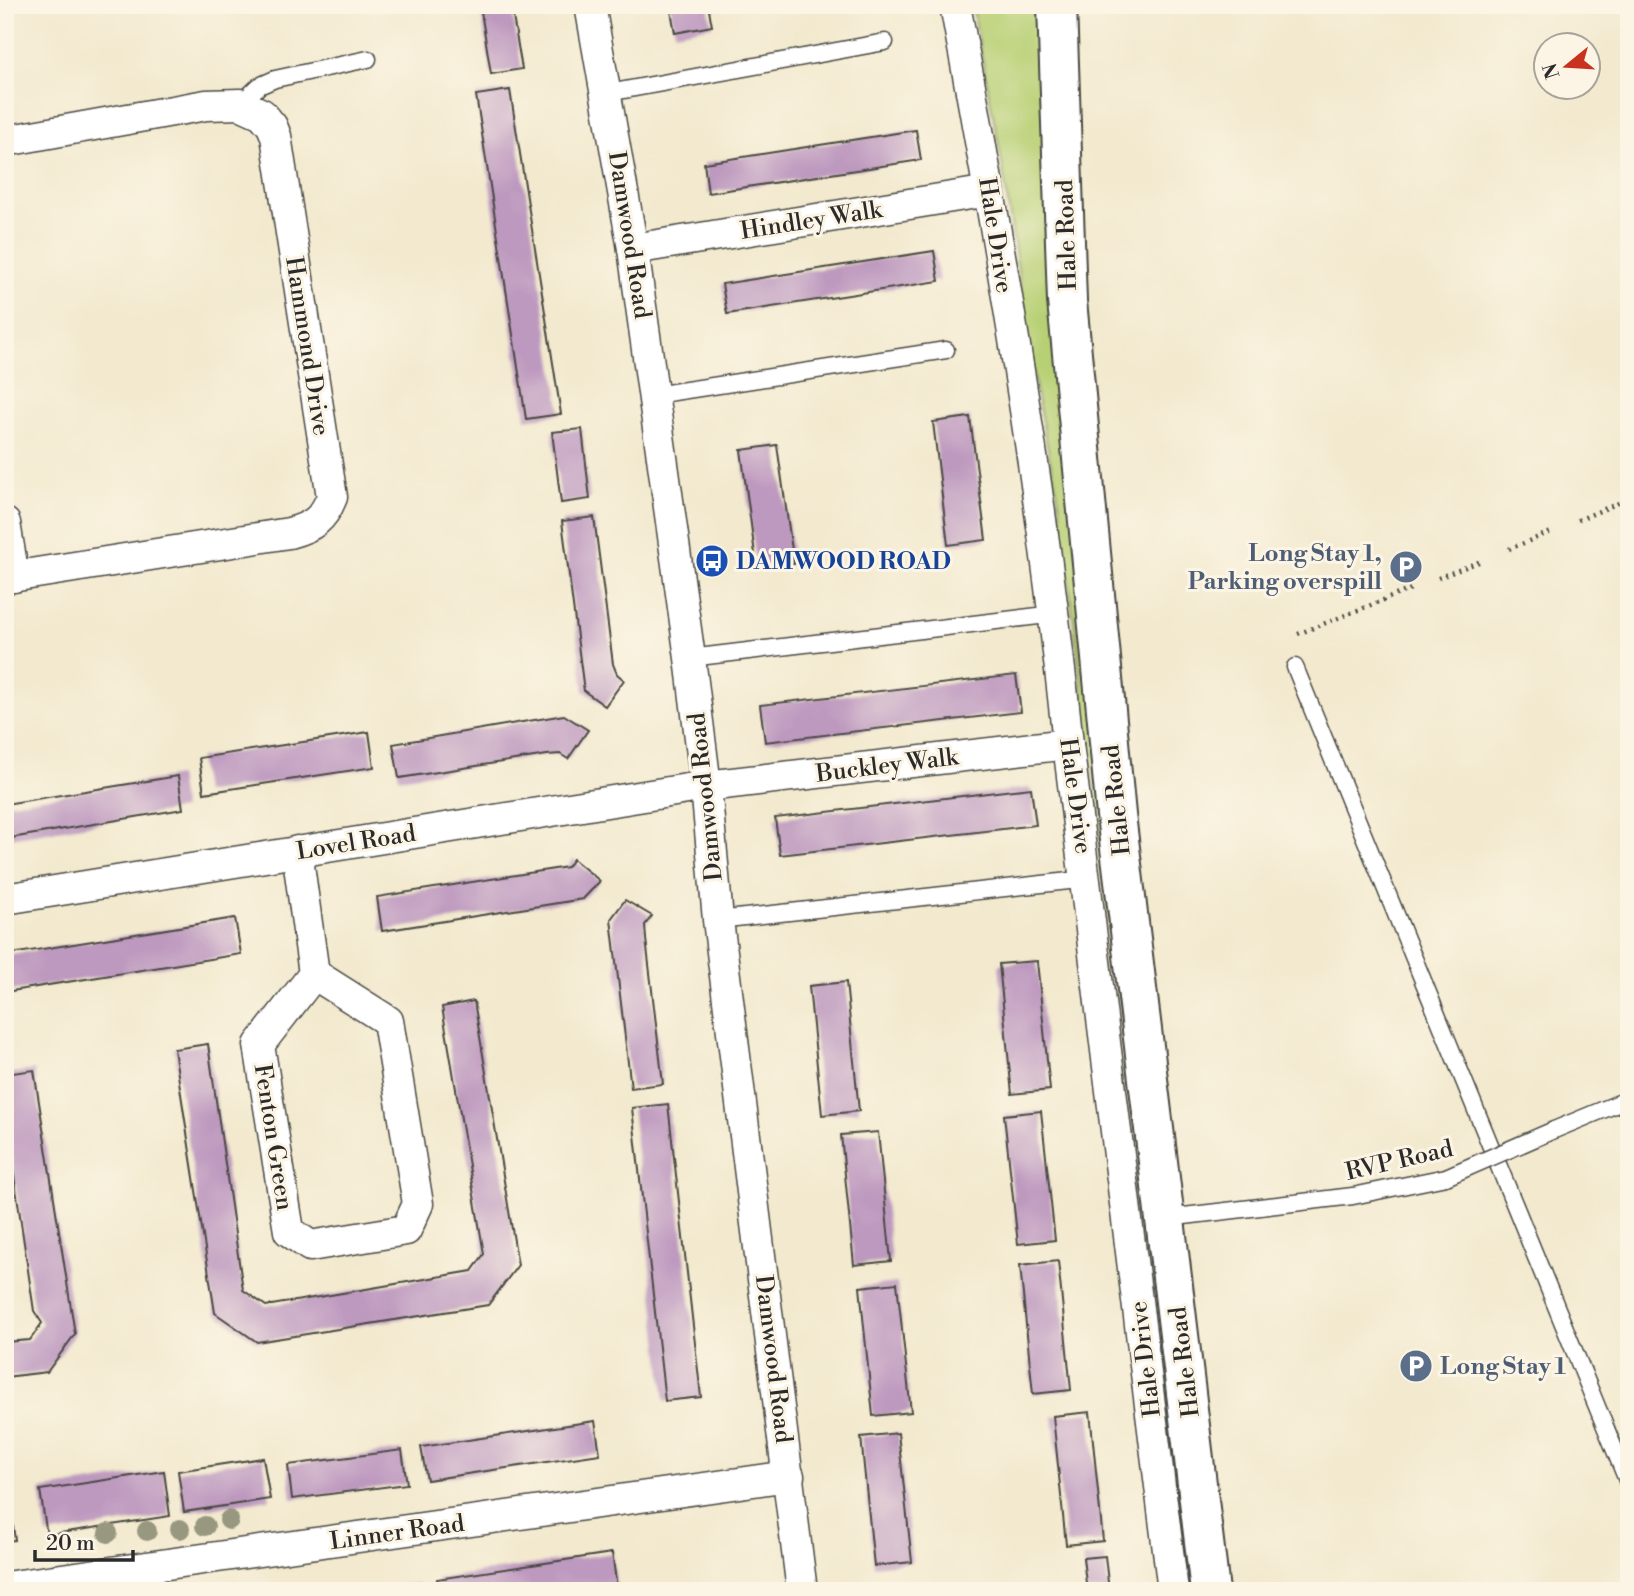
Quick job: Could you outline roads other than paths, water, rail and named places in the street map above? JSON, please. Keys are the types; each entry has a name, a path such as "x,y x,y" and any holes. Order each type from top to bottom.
{"street":[{"name":"Damwood Road","path":"590,5 608,93 633,249 690,659 706,786 718,920 802,1591"},
{"name":"Hale Drive","path":"955,5 989,191 1055,614 1068,744 1087,879 1172,1591"},
{"name":"Hale Road","path":"1057,5 1067,300 1116,816 1167,1218 1210,1591"},
{"path":"5,141 205,105 240,104"},
{"name":"Hammond Drive","path":"9,578 289,533 308,528 325,515 332,496 276,136 262,114 240,104"},
{"name":"Hindley Walk","path":"633,249 989,191"},
{"path":"5,523 9,578"},
{"name":"Buckley Walk","path":"706,786 1068,744"},
{"name":"Lovel Road","path":"5,899 706,786"},
{"path":"297,851 314,974"},
{"name":"Fenton Green","path":"314,974 388,1021 418,1204 406,1230 310,1246 289,1231 259,1045 314,974"},
{"name":"Linner Road","path":"5,1587 789,1476"}],"lane":[{"path":"608,93 885,42"},
{"path":"240,104 259,86 275,79 368,59"},
{"path":"654,394 946,350"},
{"path":"690,659 1055,614"},
{"path":"1296,667 1629,1485"},
{"path":"718,920 1087,879"},
{"name":"RVP Road","path":"1167,1218 1353,1196 1446,1177 1629,1099"}],"place":[{"name":"DAMWOOD ROAD","path":"712,561"},
{"name":"Long Stay 1, Parking overspill","path":"1406,567"},
{"name":"Long Stay 1","path":"1416,1366"}]}
